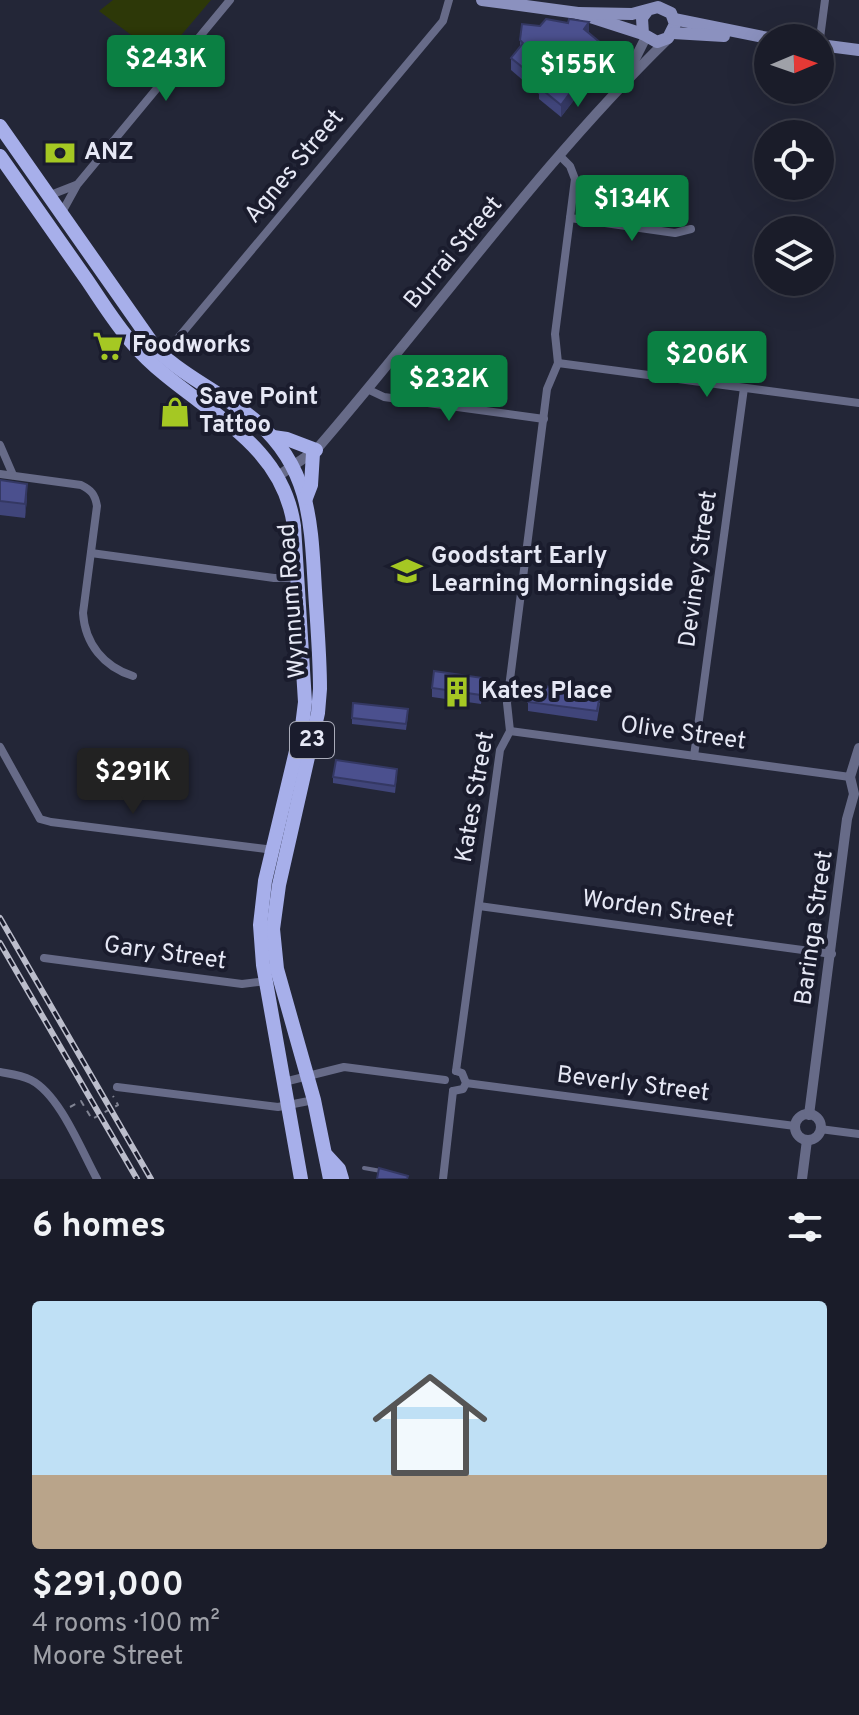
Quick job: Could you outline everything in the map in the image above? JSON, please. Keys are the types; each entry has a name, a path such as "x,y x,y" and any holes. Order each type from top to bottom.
{"main road":[{"path":"489,0 578,13 632,14 653,6 754,34"},
{"path":"645,36 642,18 653,6"},
{"path":"671,11 671,36"},
{"path":"578,13 657,42 671,36 754,38"},
{"path":"834,47 859,50"},
{"name":"Wynnum Road","path":"3,131 148,339 163,356 254,420 273,437 293,466 306,498 312,530 320,689 318,713 279,851"},
{"path":"3,131 1,142 11,159 10,171"},
{"name":"Wynnum Road","path":"0,156 123,332 160,371 249,440 278,476 292,512 305,702 279,851 273,980 287,1105 301,1179"},
{"path":"97,266 100,284 125,319 123,332"},
{"path":"273,437 287,439 314,451 311,485 306,498"},
{"name":"Wynnum Road","path":"273,980 314,1100 330,1179"},
{"path":"326,1156 339,1169 342,1179"}],"street":[{"path":"61,214 77,185 230,0"},
{"name":"Agnes Street","path":"163,356 443,21 449,0"},
{"path":"822,24 825,0"},
{"name":"Burrai Street","path":"622,84 645,36"},
{"name":"Burrai Street","path":"278,476 314,451 560,156 622,84 671,36"},
{"name":"Kates Street","path":"456,1071 500,750 510,731 507,703 549,383 558,363 555,334 574,173 560,156"},
{"path":"48,196 77,185"},
{"path":"570,218 675,233 691,229"},
{"path":"558,363 859,403"},
{"name":"Deviney Street","path":"694,756 744,388"},
{"path":"367,389 384,397 544,419"},
{"path":"0,445 13,475"},
{"path":"0,474 81,485 90,489 96,497 83,613 84,629 97,653 118,672 133,676"},
{"path":"91,553 274,578 297,578"},
{"name":"Olive Street","path":"510,731 850,777"},
{"path":"0,747 40,819 279,851"},
{"path":"850,777 859,748"},
{"name":"Baringa Street","path":"809,1115 847,819 856,794 850,777"},
{"name":"Worden Street","path":"479,906 832,954"},
{"name":"Gary Street","path":"44,958 242,984 273,980"},
{"path":"284,1082 344,1067 445,1080"},
{"path":"456,1071 462,1073 466,1083 463,1089 453,1091 445,1080 448,1074 456,1071"},
{"path":"0,1072 33,1081 51,1097 97,1179"},
{"name":"Beverly Street","path":"466,1083 795,1126"},
{"path":"117,1087 278,1107 314,1100"},
{"path":"443,1179 453,1091"},
{"path":"809,1115 817,1119 820,1129 816,1137 807,1140 798,1135 795,1126 800,1117 809,1115"},
{"path":"820,1129 859,1134"},
{"path":"802,1179 807,1140"}],"lane":[{"path":"364,1168 393,1174"}],"path":[{"path":"60,1112 81,1101 92,1119 118,1105"}],"green space":[{"path":"113,0 211,0 162,58 99,11"}],"building":[{"path":"546,19 568,23 569,19 589,22 584,29 608,49 589,72 587,70 561,105 539,87 542,83 511,58 523,43 520,40 522,24 540,26"},
{"path":"0,480 27,484 25,504 0,501"},
{"path":"434,671 483,678 481,695 432,688"},
{"path":"530,684 600,694 597,711 528,702"},
{"path":"353,703 408,709 406,724 352,718"},
{"path":"336,760 397,769 395,786 333,777"},
{"path":"379,1168 408,1176 407,1179 377,1179"}],"railway":[{"path":"0,918 151,1179"},
{"path":"0,943 137,1179"}],"place":[{"name":"ANZ","path":"60,153"},
{"name":"Foodworks","path":"108,346"},
{"name":"Save Point Tattoo","path":"175,412"},
{"name":"Goodstart Early Learning Morningside","path":"407,571"},
{"name":"Kates Place","path":"457,692"}]}
